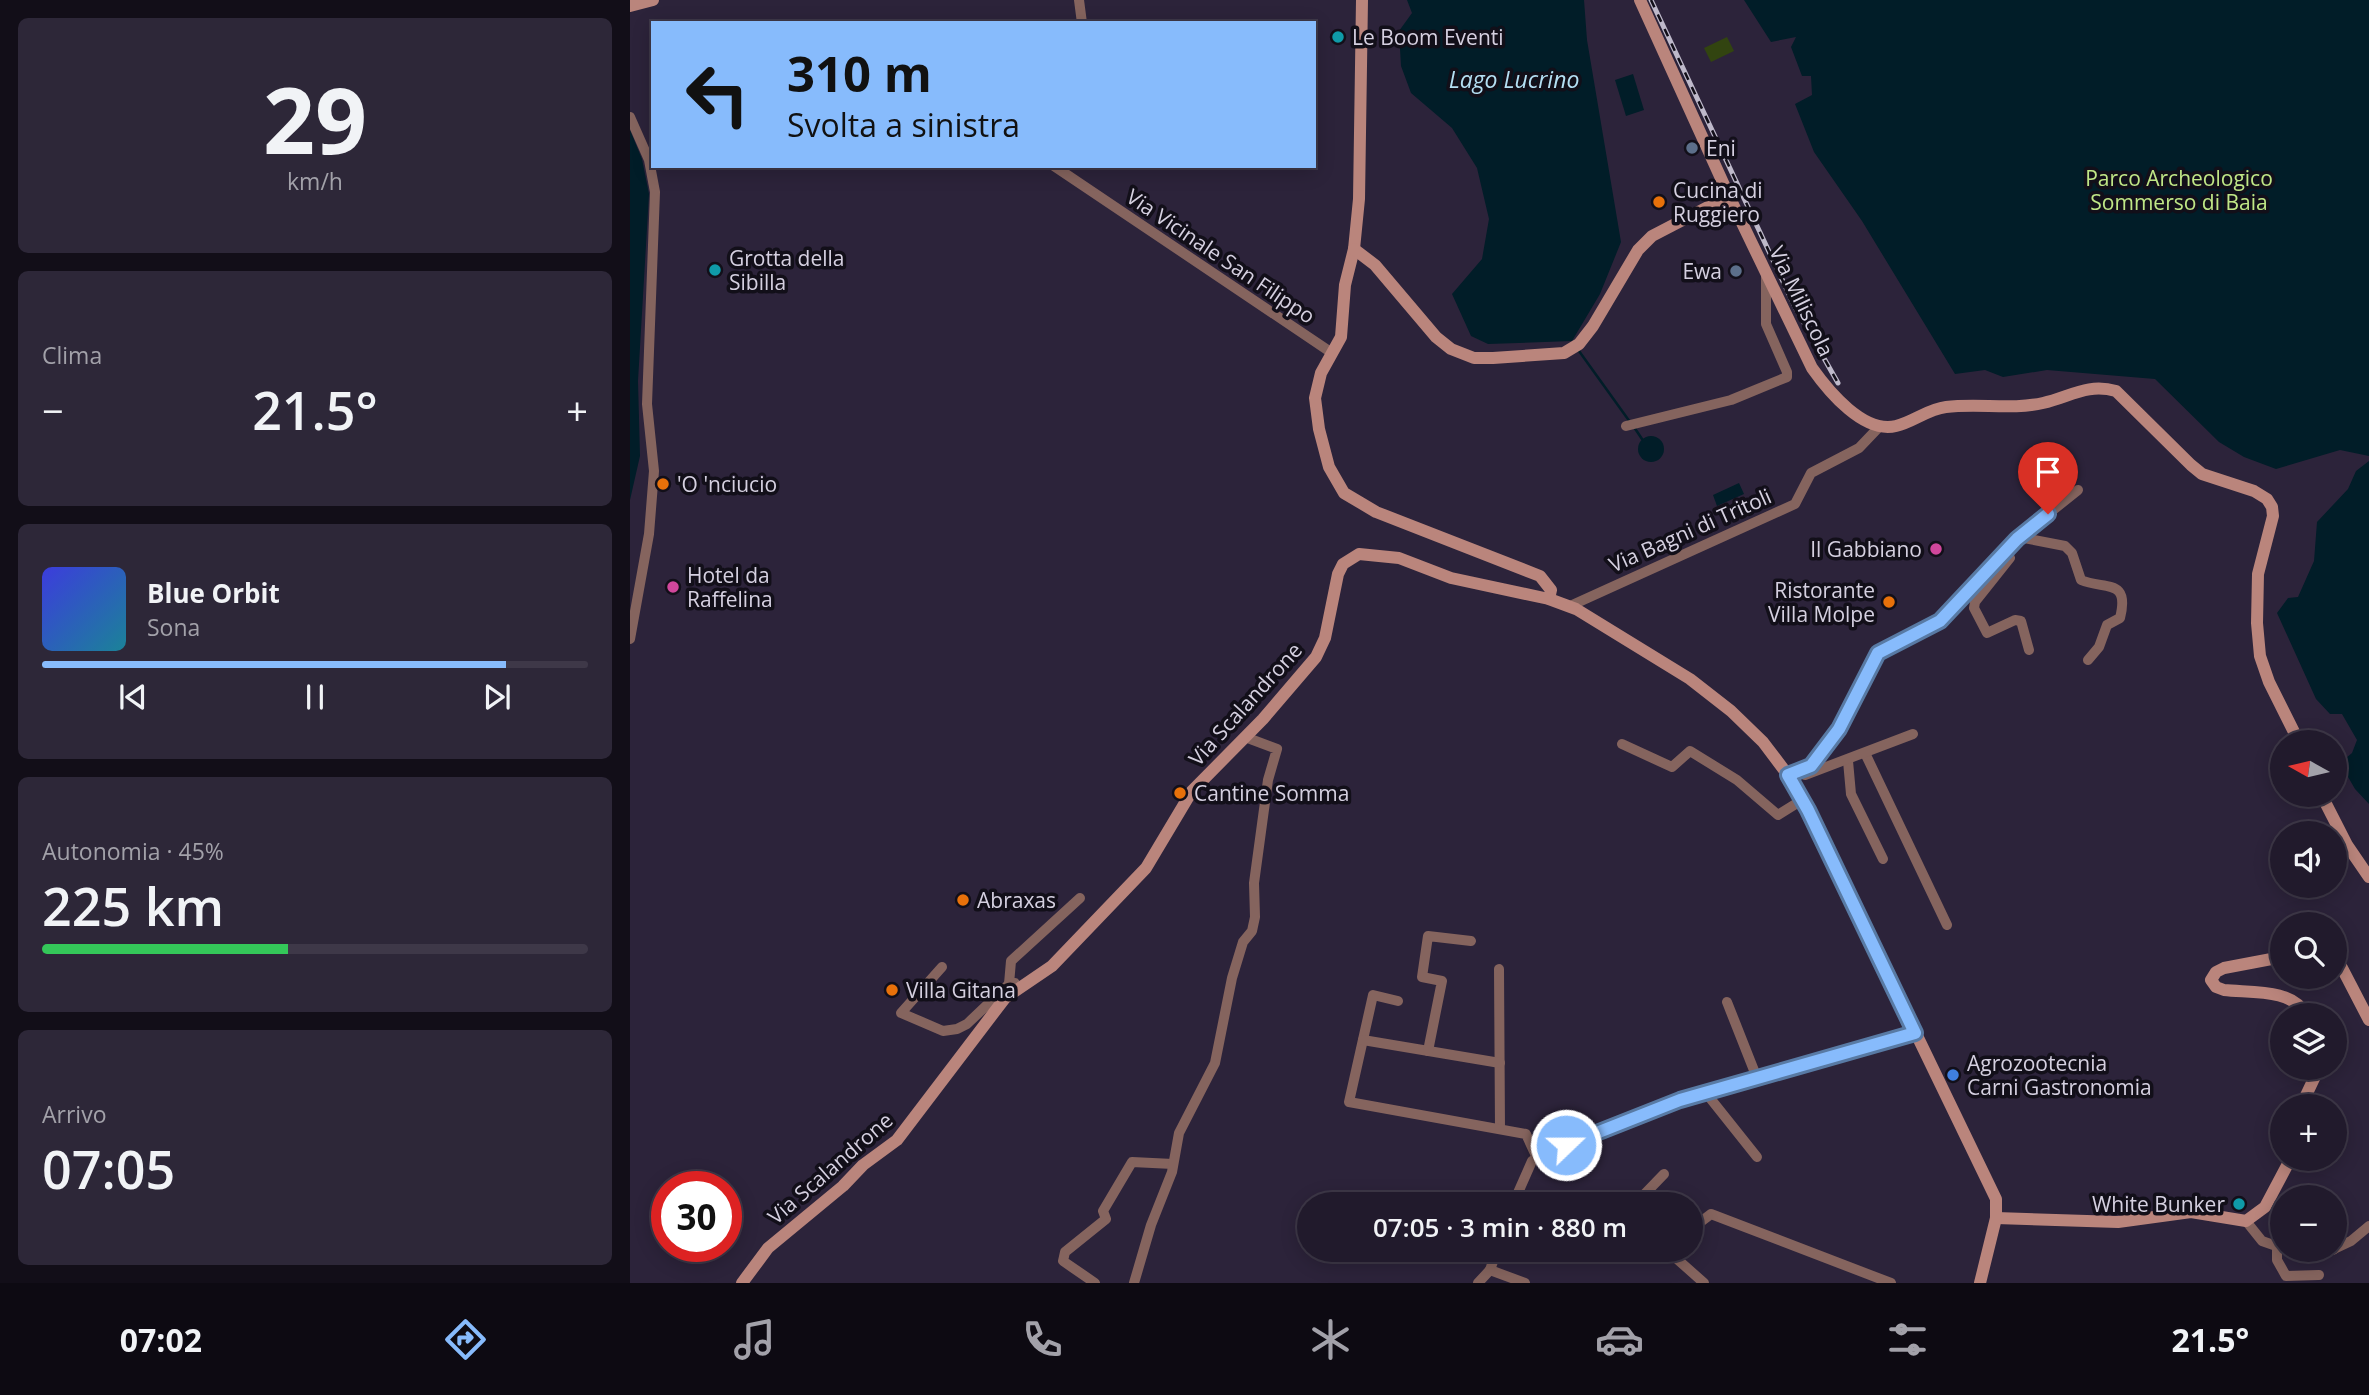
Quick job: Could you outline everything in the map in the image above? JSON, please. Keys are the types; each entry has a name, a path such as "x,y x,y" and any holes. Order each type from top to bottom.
{"street":[{"path":"630,6 653,0"},
{"path":"1079,0 1082,21"},
{"path":"1362,0 1359,199 1354,249 1345,285 1341,337 1317,385 1316,414 1329,467 1344,492 1399,522 1540,576 1551,590 1549,599 1570,606 1690,679 1721,703 1794,773 1802,800 1996,1199 1996,1218 1985,1282"},
{"name":"Via Miliscola","path":"1640,0 1729,196 1822,382 1854,412 1880,427"},
{"path":"630,117 649,160 655,192 647,404 654,471 649,534 630,639"},
{"name":"Via Vicinale San Filippo","path":"1057,168 1332,354"},
{"path":"1354,249 1375,265 1436,337 1451,349 1474,358 1493,358 1575,347 1638,250 1652,236 1729,196"},
{"path":"1630,425 1731,400 1787,377 1770,336 1766,267"},
{"path":"1766,302 1782,301"},
{"path":"1880,427 1897,426 1946,407 2042,403 2082,389 2104,388 2116,391 2202,474 2255,491 2267,499 2273,516 2258,574 2257,623 2260,656 2294,730"},
{"name":"Via Bagni di Tritoli","path":"1570,606 1795,504 1811,473 1846,457 1869,440 1880,427"},
{"path":"1794,773 1811,766 1839,729 1878,653 1940,621 2019,537 2078,490"},
{"path":"2019,537 2058,542 2072,553 2081,580 2107,584 2119,591 2122,598 2120,618 2107,625 2099,647 2088,660"},
{"path":"2006,550 2010,558 1975,602 1974,608 1987,633 2015,620 2021,621 2029,650"},
{"name":"Via Scalandrone","path":"742,1283 768,1248 843,1186 863,1165 897,1140 1005,998 1026,981 1052,966 1146,868 1192,791 1300,678 1316,657 1325,638 1338,574 1351,557 1359,554 1399,558 1451,578 1549,599"},
{"path":"1794,773 1805,775 1848,761 1913,734"},
{"path":"1134,1283 1150,1225 1167,1188 1179,1133 1215,1063 1233,978 1243,942 1252,931 1255,917 1256,869 1268,780 1277,749 1245,737"},
{"path":"1622,744 1672,767 1690,751 1737,780 1778,815 1802,800"},
{"path":"1865,754 1948,925"},
{"path":"1848,761 1851,793 1883,859"},
{"path":"2328,807 2347,845 2369,877"},
{"path":"1010,984 1011,961 1080,898"},
{"path":"1428,1051 1442,981 1422,977 1428,936 1471,942"},
{"path":"2270,959 2224,968 2216,972 2211,980 2216,987 2224,990 2289,998 2299,1003"},
{"path":"942,967 901,1013 943,1031 967,1024 1010,984 1026,981"},
{"path":"1499,969 1500,1129"},
{"path":"2347,978 2369,1020"},
{"path":"1398,1001 1373,995 1349,1102 1526,1134 1537,1158"},
{"path":"1727,1002 1757,1078"},
{"path":"1518,1192 1532,1161 1537,1158 1706,1093 1915,1033"},
{"path":"1363,1040 1500,1063"},
{"path":"1706,1093 1757,1157"},
{"path":"1095,1283 1063,1261 1065,1252 1106,1219 1103,1212 1132,1162 1173,1164"},
{"path":"1996,1218 2118,1222 2179,1212 2246,1221 2265,1207 2284,1171"},
{"path":"1647,1192 1664,1174"},
{"path":"1703,1220 1711,1214 1891,1283"},
{"path":"2246,1221 2257,1237 2270,1244"},
{"path":"2347,1243 2369,1226"},
{"path":"1478,1283 1490,1270 1493,1262"},
{"path":"1680,1262 1704,1283"},
{"path":"2278,1262 2286,1276 2319,1275"},
{"path":"1490,1270 1525,1283"}],"green space":[{"path":"1727,37 1734,51 1711,62 1704,48"}],"water":[{"name":"Lago Lucrino","path":"1407,0 1584,0 1587,40 1621,242 1600,294 1572,341 1488,344 1471,336 1452,294 1482,259 1489,219 1477,168 1452,128 1411,93 1401,66 1399,31 1412,13"},
{"name":"Parco Archeologico Sommerso di Baia","path":"1744,0 2369,0 2369,456 2340,450 2276,469 2244,457 2219,442 2155,379 2047,370 2003,377 1985,370 1955,374 1862,221 1814,152 1795,104 1812,95 1811,76 1802,76 1791,47 1796,37 1771,42"},
{"path":"1633,74 1644,110 1626,116 1615,80"},
{"path":"630,130 642,159 649,194 638,381 640,456 630,500"},
{"path":"1651,436 1660,440 1664,449 1660,458 1651,462 1642,458 1638,449 1642,440"},
{"path":"2369,461 2369,804 2347,775 2347,757 2352,753 2357,740 2342,714 2330,714 2316,699 2277,613 2288,598 2298,597 2314,561 2317,522 2348,489 2356,471"},
{"path":"1739,483 1744,494 1717,506 1713,495"}],"waterway":[{"path":"1579,351 1630,422"},
{"path":"1634,427 1642,439"}],"railway":[{"path":"1651,0 1795,307 1838,383"}],"place":[{"name":"Le Boom Eventi","path":"1338,37"},
{"name":"Eni","path":"1692,148"},
{"name":"Cucina di Ruggiero","path":"1659,202"},
{"name":"Grotta della Sibilla","path":"715,270"},
{"name":"Ewa","path":"1736,271"},
{"name":"'O 'nciucio","path":"663,484"},
{"name":"Il Gabbiano","path":"1936,549"},
{"name":"Hotel da Raffelina","path":"673,587"},
{"name":"Ristorante Villa Molpe","path":"1889,602"},
{"name":"Cantine Somma","path":"1180,793"},
{"name":"Abraxas","path":"963,900"},
{"name":"Villa Gitana","path":"892,990"},
{"name":"Agrozootecnia Carni Gastronomia","path":"1953,1075"},
{"name":"White Bunker","path":"2239,1204"}],"route":[{"path":"1566,1145 1680,1100 1915,1033 1808,810 1788,775 1811,766 1839,729 1878,653 1940,621 2017,539 2048,514"}]}
